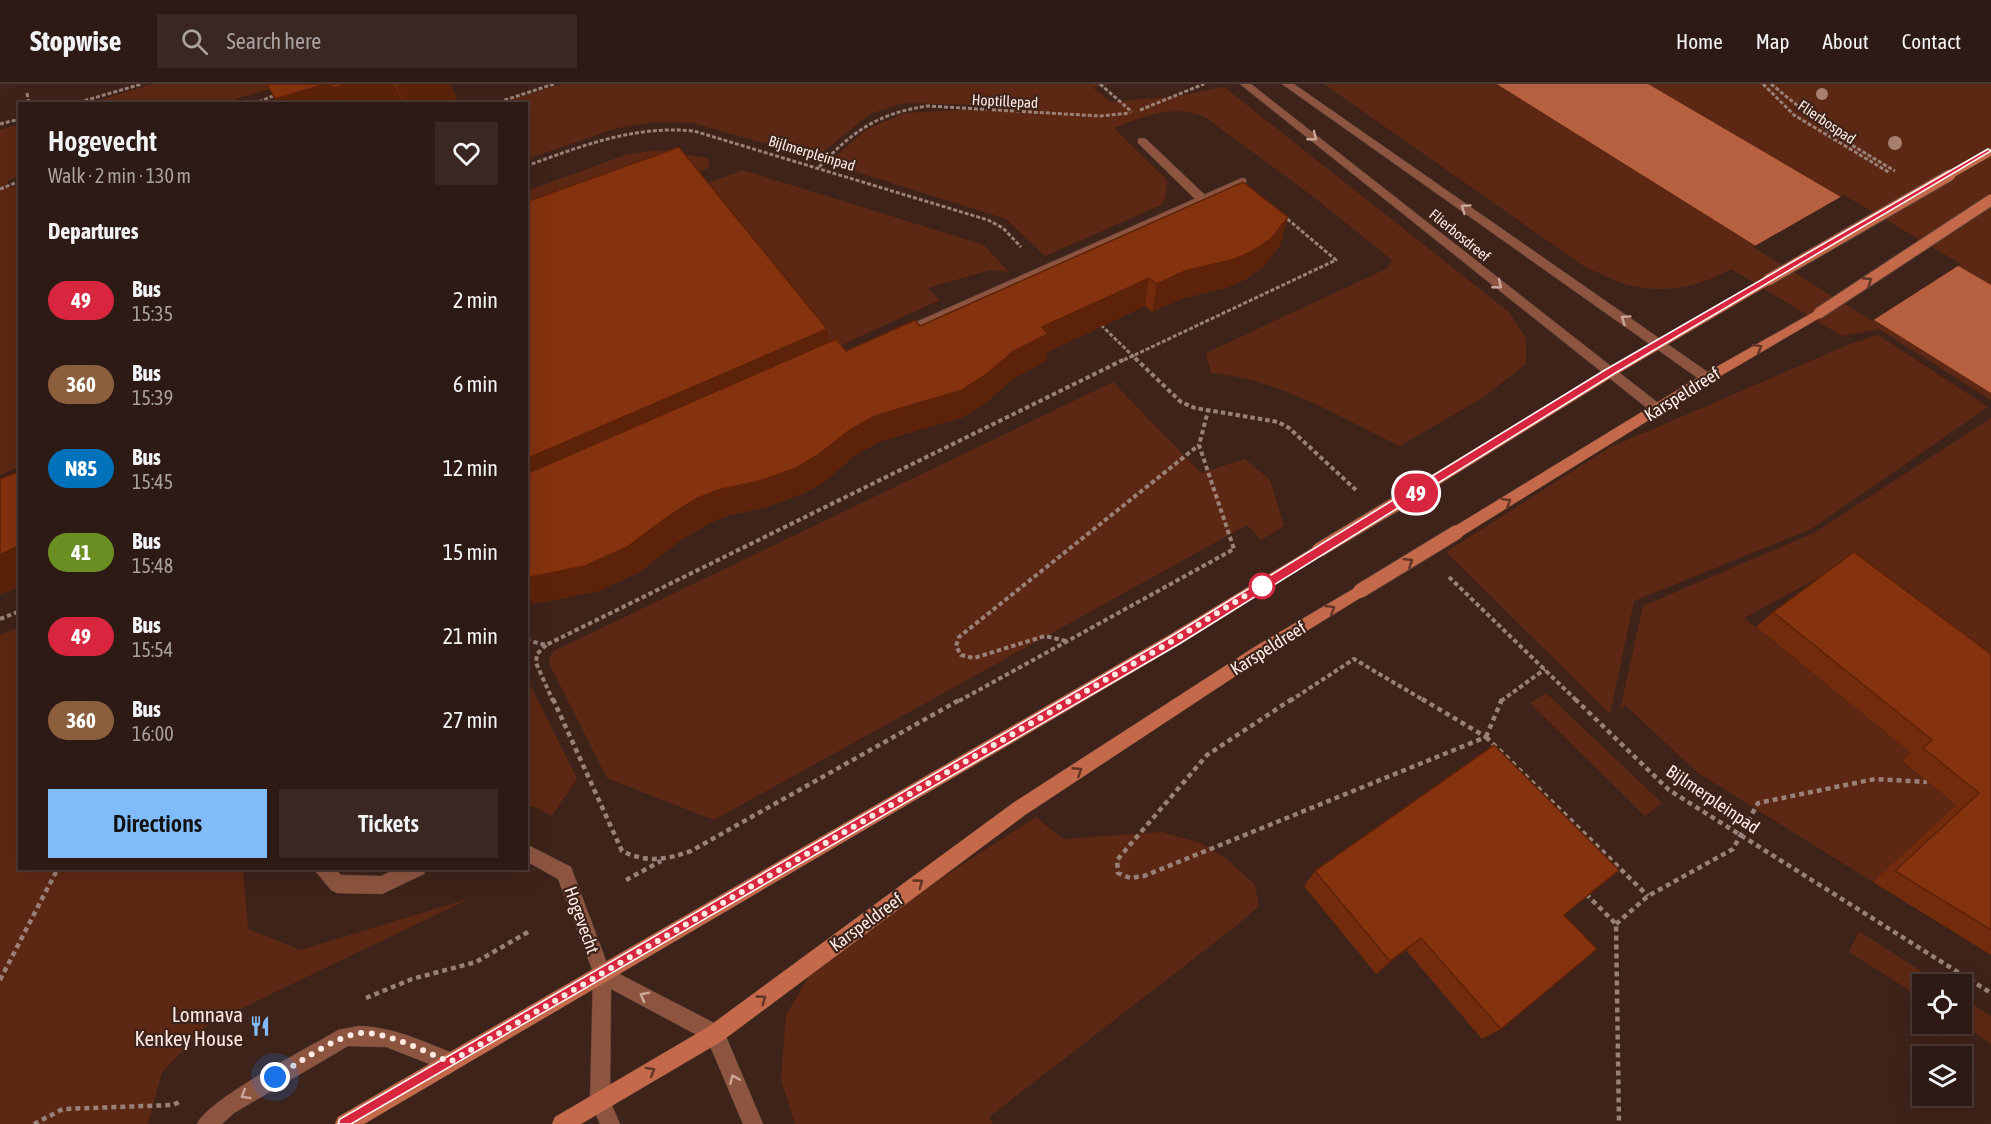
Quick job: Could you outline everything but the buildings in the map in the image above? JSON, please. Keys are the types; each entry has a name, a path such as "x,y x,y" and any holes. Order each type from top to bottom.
{"main road":[{"path":"345,1124 1174,640 1609,373 1991,151"},
{"name":"Karspeldreef","path":"562,1124 715,1034 1020,809 1261,651 1707,378 1819,313 1991,200"}],"street":[{"name":"Flierbosdreef","path":"1245,84 1657,409"},
{"name":"Flierbosdreef","path":"1291,87 1707,378"},
{"path":"1142,141 1201,198"},
{"path":"893,337 1242,181"},
{"name":"Hogevecht","path":"528,853 565,873 602,974"},
{"path":"323,870 337,884 382,885 414,870"},
{"path":"610,1124 600,1101 602,974 715,1034 753,1124"},
{"path":"207,1124 227,1106 345,1036 363,1033 398,1040 450,1062"}],"path":[{"path":"80,102 142,84"},
{"path":"499,102 554,84"},
{"path":"1100,84 1132,112"},
{"name":"Hoptillepad","path":"819,167 856,130 874,118 902,109 928,106 1100,116 1132,112 1204,84"},
{"name":"Flierbospad","path":"1763,84 1794,115 1885,171"},
{"path":"1771,84 1799,112 1826,132 1903,175"},
{"path":"258,102 283,92"},
{"path":"27,93 29,102"},
{"path":"0,124 18,120"},
{"name":"Bijlmerpleinpad","path":"528,165 624,133 670,128 694,130 988,220 1003,228 1044,270"},
{"path":"662,861 640,861 622,851 536,663 537,654 546,645 1131,356 1336,260 1242,181"},
{"path":"0,189 18,182"},
{"path":"1101,325 1181,402 1208,411 1278,422 1289,428 1345,481"},
{"path":"1066,641 1045,636 974,658 961,655 956,645 959,637 1198,445 1208,411"},
{"path":"626,880 662,861 701,845 1234,549 1198,445"},
{"name":"Bijlmerpleinpad","path":"1455,582 1669,790 1991,993"},
{"path":"0,619 18,611"},
{"path":"528,640 546,645"},
{"path":"1545,669 1501,700 1486,737 1144,876 1131,878 1118,873 1117,860 1207,755 1354,659 1486,737 1648,896"},
{"path":"1617,924 1648,896 1733,849 1742,837 1758,804 1875,779 1928,782"},
{"path":"0,980 57,870"},
{"path":"1587,894 1617,924 1619,1124"},
{"path":"34,1124 63,1108 136,1107"}],"shaded area":[{"path":"153,84 285,84 226,102 93,102"},
{"path":"561,84 1114,84 1092,87 1111,102 1178,96 1224,87 1509,312 1526,338 1526,364 1484,397 1400,446 1285,391 1261,383 1211,373 1206,353 1388,268 1392,260 1311,195 1205,117 1193,113 1170,111 1159,113 1114,128 1167,180 1166,196 1161,205 1045,256 1006,219 835,165 831,160 867,129 905,113 1032,106 903,103 870,114 818,156 803,154 693,123 655,122 617,128 528,159 528,102 505,102"},
{"path":"1324,84 1991,84 1991,400 1879,329 1842,336 1731,269 1692,285 1651,289 1622,283 1588,269"},
{"path":"1497,84 1648,84 1991,285 1991,393"},
{"path":"18,124 18,176 7,181 10,188 18,185 18,467 0,475 0,130"},
{"path":"657,150 708,158 709,168 528,235 528,191 625,155"},
{"path":"743,170 984,245 1009,272 990,270 928,288 940,300 826,352 696,188"},
{"path":"1878,335 1988,407 1811,529 1634,601 1610,714 1446,552 1609,448 1850,344"},
{"path":"1113,382 1201,473 1245,459 1270,480 1284,526 1261,540 1247,525 714,820 607,778 550,665 549,658 554,651"},
{"path":"1991,418 1991,685 1836,568 1744,618 1911,753 1902,762 1956,805 1873,882 1697,772 1625,705 1620,710 1643,606 1814,533"},
{"path":"18,627 18,870 243,870 248,929 301,950 471,898 209,1024 162,1072 148,1124 0,1124 0,635"},
{"path":"528,680 577,779 552,816 535,807 528,806"},
{"path":"1546,693 1662,803 1645,816 1530,703"},
{"path":"1036,817 1063,839 1161,832 1201,843 1227,859 1255,885 1259,906 989,1117 993,1124 795,1124 781,1080 786,1015 812,971 861,930"},
{"path":"1859,931 1926,974 1912,974 1912,992 1849,952"},
{"path":"1972,1004 1991,1016 1991,1044 1972,1032"}],"pier":[{"path":"1844,195 1961,264 1872,321 1753,247"}],"bus line":[{"name":"49","path":"345,1124 1174,640 1609,373 1991,151"}],"place":[{"name":"Lomnava Kenkey House","path":"260,1026"}],"route":[{"path":"275,1077 345,1036 363,1033 398,1040 450,1062 1174,640 1264,584 1262,586"}]}
